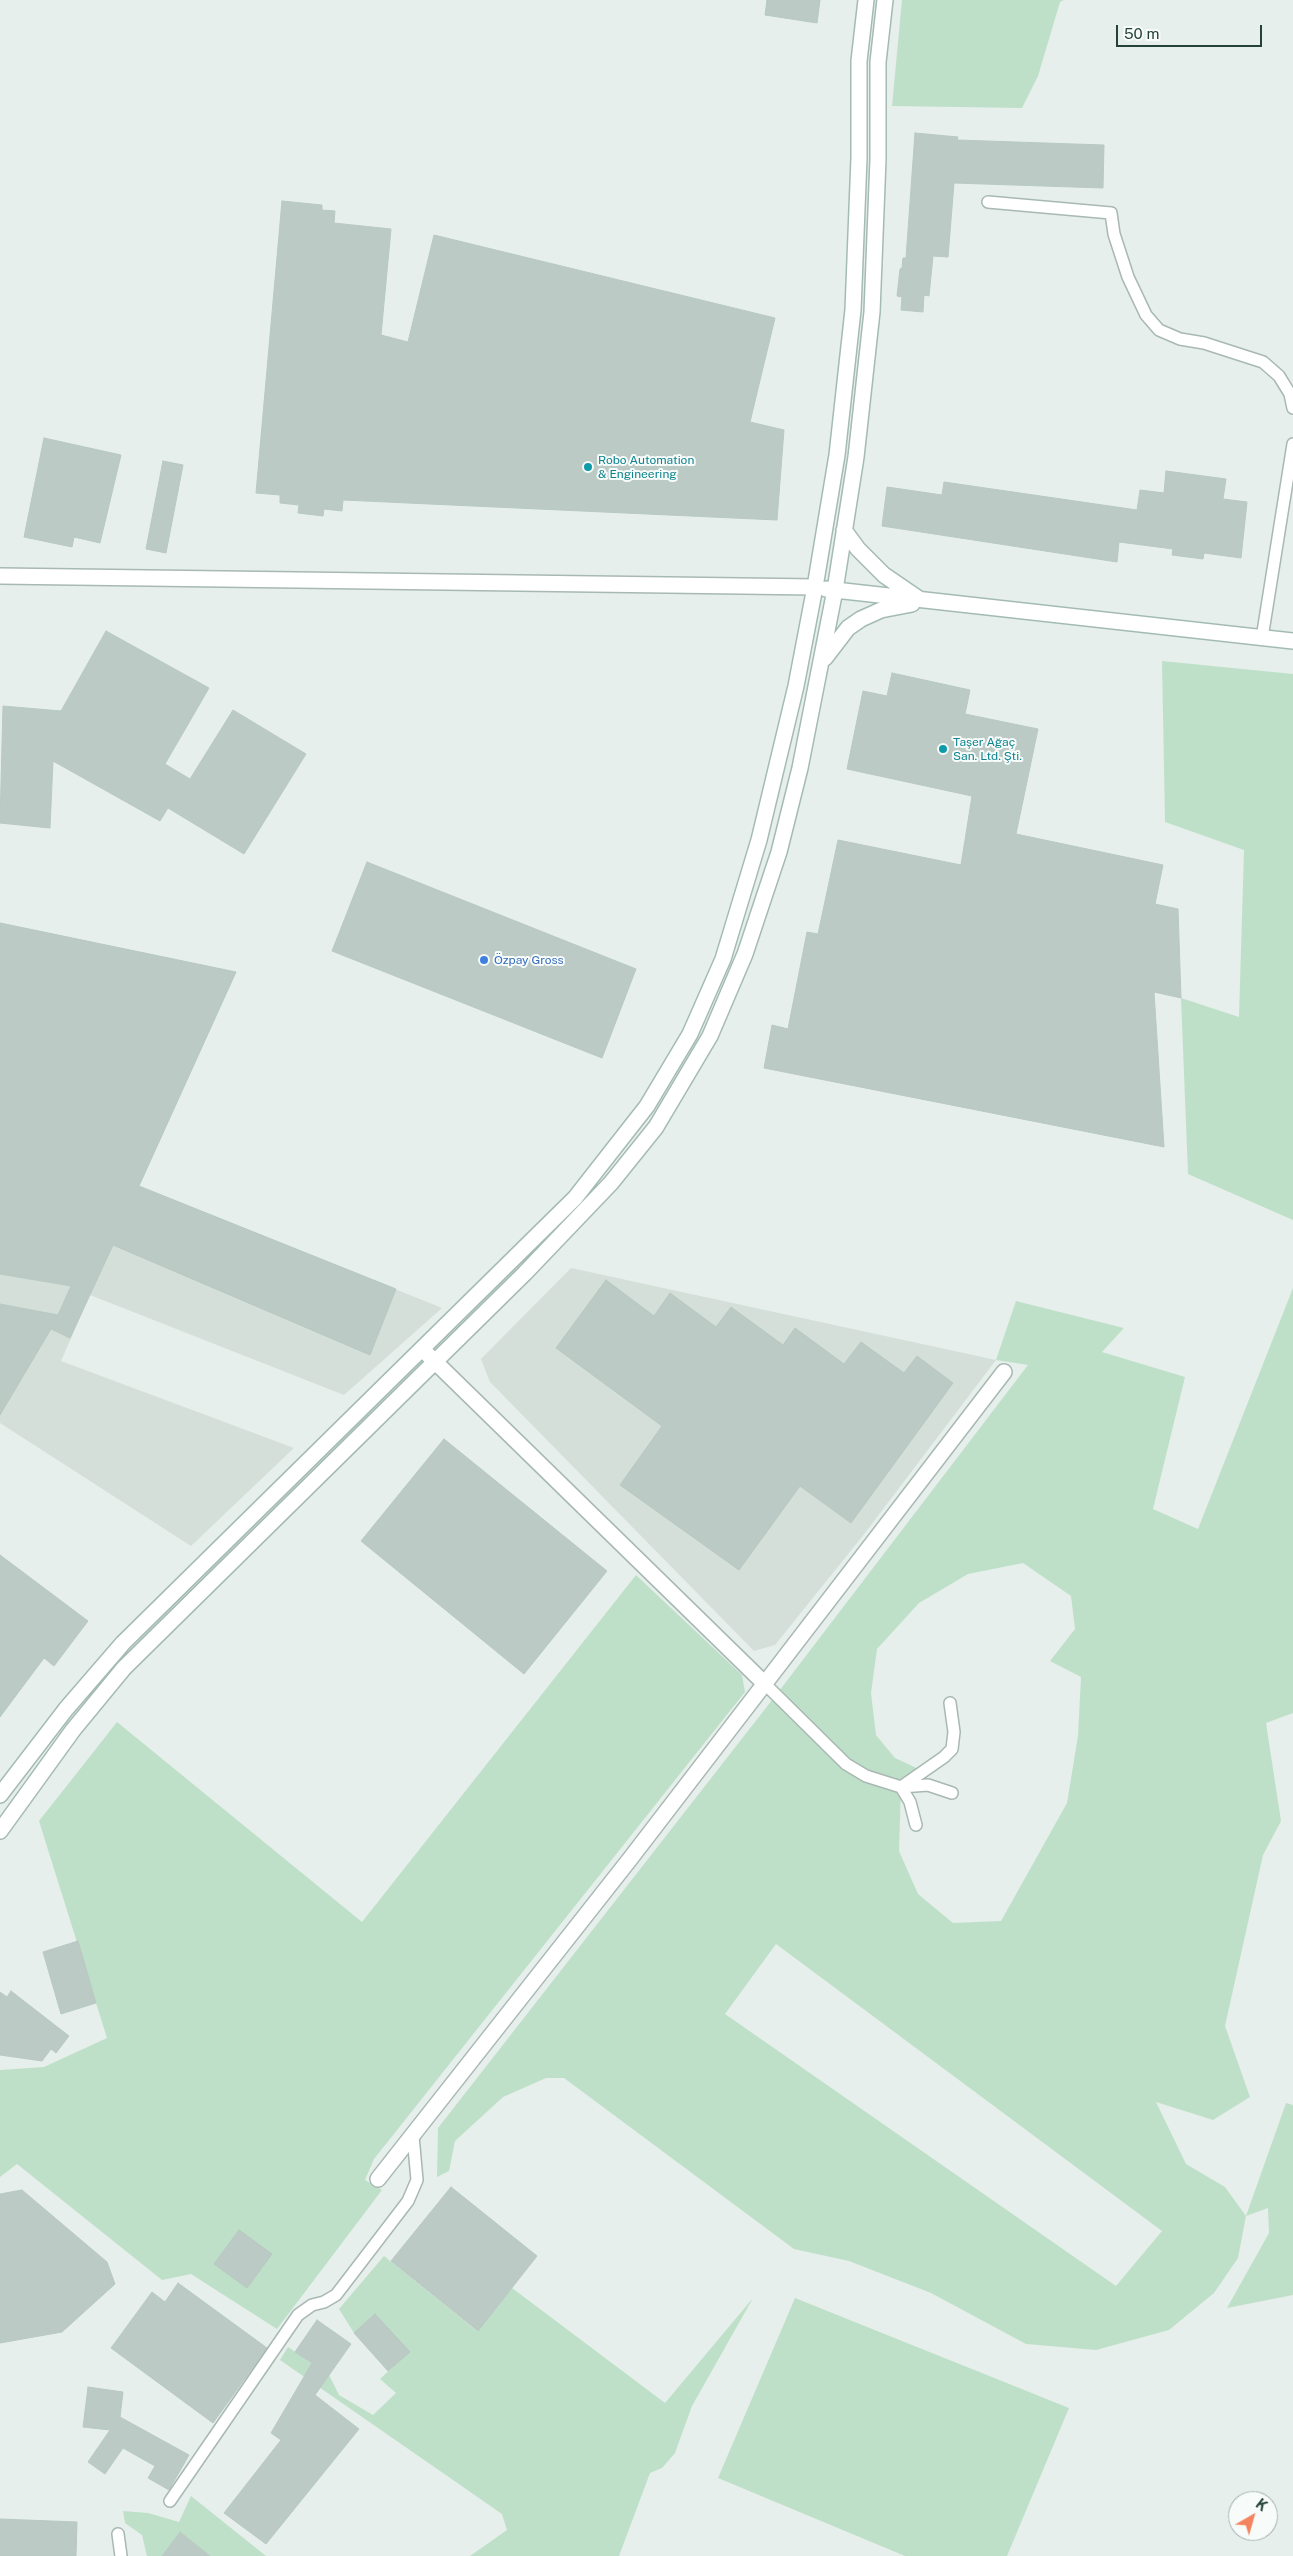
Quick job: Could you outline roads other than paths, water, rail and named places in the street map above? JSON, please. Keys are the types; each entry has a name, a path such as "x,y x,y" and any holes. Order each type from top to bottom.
{"main road":[{"path":"0,1795 66,1708 123,1643 575,1198 647,1106 690,1034 724,959 747,885 796,686 815,587 837,455 852,310 859,158 859,61 866,0"},
{"path":"0,1831 73,1730 118,1674 573,1225 611,1184 656,1127 696,1060 720,1014 745,954 779,852 800,768 835,590 856,457 872,312 878,159 878,62 886,0"},
{"path":"844,530 858,549 884,575 923,601"},
{"path":"0,576 815,587 923,601 1293,642"},
{"path":"821,663 848,628 861,618 881,610 923,601"},
{"path":"422,1349 765,1684"},
{"path":"378,2180 765,1684 1004,1372"}],"lane":[{"path":"988,202 1111,213 1114,234 1128,277 1146,315 1160,330 1180,339 1213,345 1263,362 1278,376 1290,394 1293,408"},
{"path":"1262,638 1293,444"},
{"path":"765,1684 846,1764 866,1776 901,1787 928,1785 952,1792"},
{"path":"901,1787 944,1757 952,1749 954,1732 950,1703"},
{"path":"901,1787 910,1802 916,1825"},
{"path":"170,2501 298,2315 312,2305 324,2302 336,2294 408,2201 417,2180 413,2136"},
{"path":"118,2534 121,2556"}],"place":[{"name":"Robo Automation & Engineering","path":"588,467"},
{"name":"Taşer Ağaç San. Ltd. Şti.","path":"943,749"},
{"name":"Özpay Gross","path":"484,960"}]}
